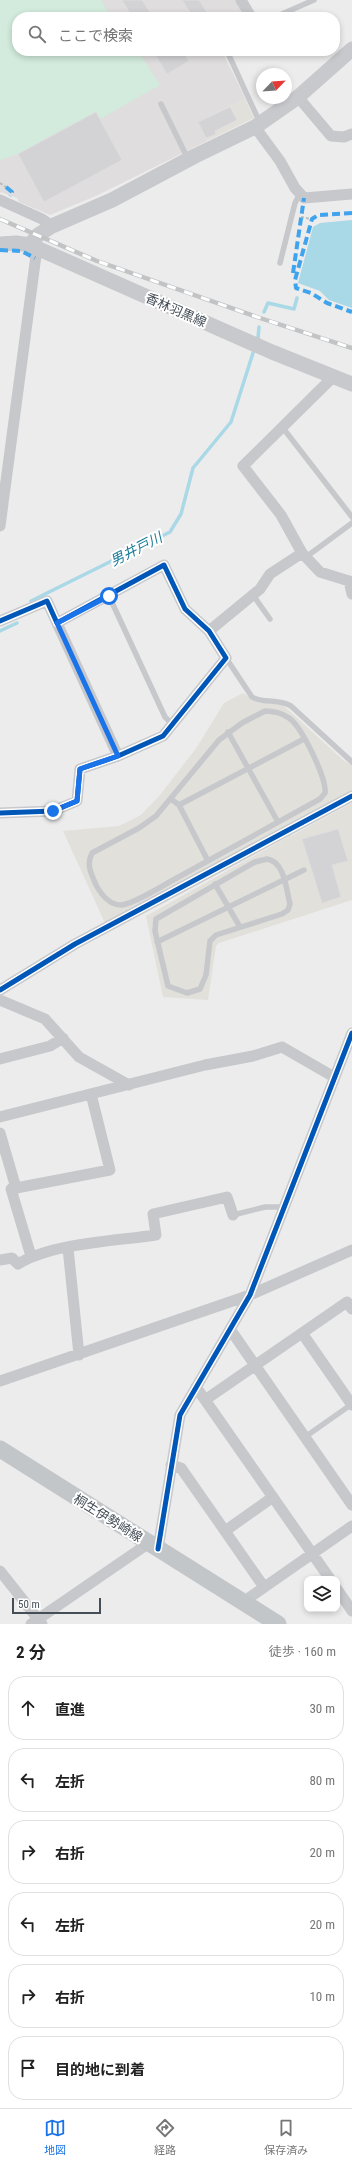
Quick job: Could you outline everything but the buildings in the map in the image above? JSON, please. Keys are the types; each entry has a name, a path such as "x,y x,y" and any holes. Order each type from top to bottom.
{"main road":[{"name":"桐生伊勢崎線","path":"0,1449 278,1624"}],"street":[{"path":"241,0 248,12"},
{"path":"0,522 33,247 52,226 112,200 188,159 258,126 298,97 352,49"},
{"path":"298,97 331,136 344,137 352,134"},
{"path":"258,126 299,195 304,198 352,194"},
{"path":"0,200 42,219 52,226"},
{"name":"香林羽黒線","path":"0,244 16,243 33,247 272,352 352,384"},
{"path":"334,376 243,466 281,515 304,555 320,572 349,581 352,594"},
{"path":"209,631 254,595 270,574 304,555"},
{"path":"0,813 53,811 77,801 80,769 118,756 163,736 226,658 209,631 185,609 164,565 57,623"},
{"path":"0,621 46,601 118,756"},
{"path":"0,990 75,944 352,796"},
{"path":"0,1000 46,1019 79,1057 129,1085"},
{"path":"0,1571 37,1623 153,1546 171,1465 180,1415 250,1295 334,1077 352,1035"},
{"path":"0,1059 50,1046 62,1038"},
{"path":"0,1116 205,1065 253,1056 282,1047 334,1077"},
{"path":"32,1256 11,1189 110,1170 91,1094"},
{"path":"0,1133 16,1188"},
{"path":"0,1260 12,1258 18,1264 32,1256 68,1248 156,1235 153,1214 227,1197 233,1215"},
{"path":"68,1248 80,1355"},
{"path":"0,1381 80,1355 250,1295 352,1250"},
{"path":"205,1400 255,1364 347,1302 352,1309"},
{"path":"230,1329 305,1437 348,1490 352,1505"},
{"path":"302,1332 352,1405"},
{"path":"196,1387 328,1576"},
{"path":"171,1465 181,1468 264,1587"},
{"path":"225,1531 272,1497"},
{"path":"243,1602 352,1526"},
{"path":"340,1593 352,1611"}],"lane":[{"path":"286,12 314,0"},
{"path":"228,56 258,126"},
{"path":"161,104 188,159"},
{"path":"280,263 295,203 299,195"},
{"path":"283,428 352,516"},
{"path":"304,555 352,523"},
{"path":"254,595 270,619"},
{"path":"109,596 165,717 172,724"},
{"path":"226,658 252,696 257,700 284,702 291,706 352,762"},
{"path":"265,711 274,711 290,718 304,740 324,779 325,793 320,799 208,861 123,905 116,905 108,901 98,889 89,864 92,853 149,821 172,799 219,740 228,732 265,711"},
{"path":"228,732 278,822"},
{"path":"179,804 304,740"},
{"path":"172,799 179,804 208,861"},
{"path":"267,859 278,864 290,904 288,910 216,935 210,941 204,984 200,989 187,993 168,986 154,923 156,919 215,884 255,862 267,859"},
{"path":"157,942 304,870"},
{"path":"215,884 240,927"},
{"path":"233,1215 265,1207 284,1207"},
{"path":"305,1437 352,1405"}],"path":[{"path":"0,183 6,187"},
{"path":"301,217 312,219"}],"shaded area":[{"path":"0,0 236,0 242,12 12,12 12,56 224,56 245,98 198,122 207,141 98,195 50,215 19,202 17,198 1,192 0,193"},
{"path":"245,98 254,118 207,141 198,122"},
{"path":"243,693 256,702 283,705 343,760 352,765 352,791 286,827 291,836 352,803 352,900 219,943 216,946 208,1000 163,997 146,916 288,837 284,829 105,923 63,831 119,826 141,815 160,795 197,747 224,703"}],"green space":[{"path":"0,0 101,0 108,12 12,12 12,56 142,56 160,85 100,119 96,112 18,154 0,160"}],"water":[{"path":"352,220 352,308 329,300 320,291 298,283 313,227 320,223"}],"waterway":[{"name":"男井戸川","path":"264,312 268,303 294,309 297,298"},
{"name":"男井戸川","path":"258,338 259,327"},
{"name":"男井戸川","path":"31,601 170,532 181,514 193,468 231,422 253,353"},
{"name":"男井戸川","path":"0,631 17,623"}],"railway":[{"path":"0,219 97,261 257,317 352,348"}],"marked path":[{"path":"6,187 12,192 10,196"},
{"path":"293,273 304,198"},
{"path":"352,213 318,215 312,219 295,280 296,288 311,293 327,303 352,312"},
{"path":"0,250 21,251 35,258"}],"cycle path":[{"path":"0,621 47,601 57,623 164,565 185,609 209,631 226,658 163,736 118,756 80,769 77,801 53,811 0,813"},
{"path":"0,990 75,944 352,796"},
{"path":"158,1549 180,1415 250,1295 352,1033"}],"route":[{"path":"53,811 77,801 80,769 118,756 57,623 109,596"}]}
